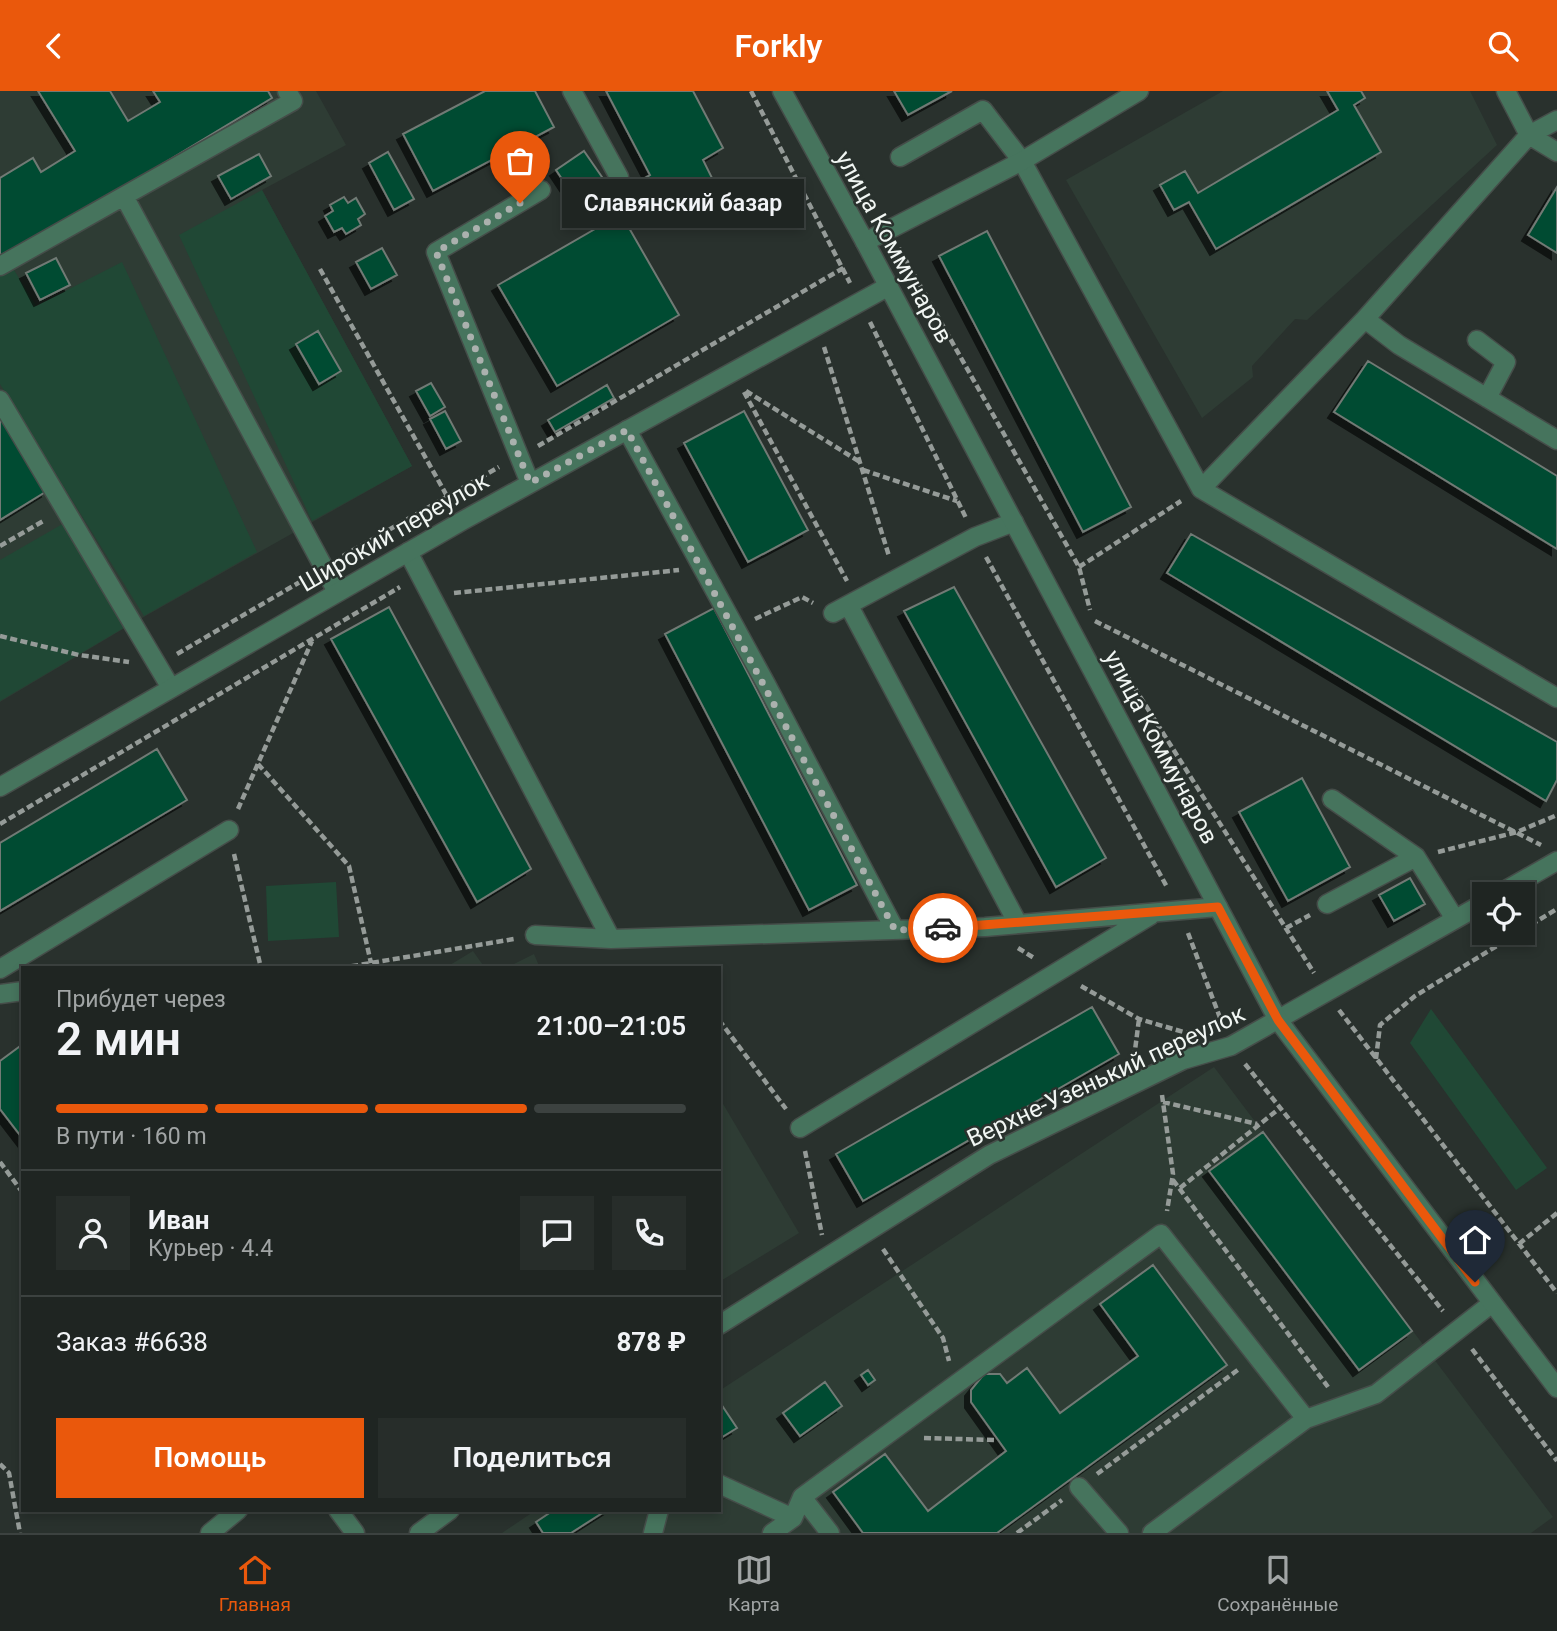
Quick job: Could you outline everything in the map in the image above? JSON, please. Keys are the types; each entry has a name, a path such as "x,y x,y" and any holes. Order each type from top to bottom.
{"street":[{"path":"0,266 293,101 287,91"},
{"path":"572,91 619,177"},
{"name":"улица Коммунаров","path":"782,91 865,241 1278,1020 1557,1388"},
{"path":"865,241 1022,161 1139,91"},
{"path":"1506,91 1529,135 1557,152"},
{"path":"900,157 983,110 1022,161 1201,489 1557,698"},
{"path":"1201,489 1366,319 1529,135 1557,120"},
{"path":"530,483 436,252 541,190"},
{"path":"124,196 337,592"},
{"name":"Широкий переулок","path":"0,787 462,521 889,286"},
{"path":"1366,319 1399,345 1557,440"},
{"path":"1477,340 1506,362 1487,398"},
{"path":"0,400 171,688"},
{"path":"627,430 895,930"},
{"path":"1014,522 975,537 847,607 1018,924"},
{"path":"408,552 433,595 611,939"},
{"path":"1332,799 1416,857 1455,919"},
{"path":"0,969 229,830"},
{"path":"1515,882 1552,855"},
{"path":"1327,904 1416,857"},
{"path":"535,935 611,939 985,927 1218,907"},
{"name":"Верхне-Узенький переулок","path":"721,1324 826,1255 989,1155 1183,1060 1231,1046 1472,910"},
{"path":"800,1128 1154,913"},
{"path":"0,994 21,991"},
{"path":"772,1533 793,1518 802,1497 1161,1234 1306,1419"},
{"path":"1152,1533 1306,1419 1376,1394 1491,1304"},
{"path":"721,1485 793,1518"},
{"path":"1079,1487 1119,1533"},
{"path":"802,1497 830,1533"},
{"path":"210,1533 236,1512"},
{"path":"339,1512 355,1533"},
{"path":"419,1533 447,1512"},
{"path":"653,1533 658,1512"}],"path":[{"path":"884,233 897,245 1079,567 1093,620 1100,632"},
{"path":"0,636 79,655 158,665 446,495 520,457 843,268"},
{"path":"320,269 462,521"},
{"path":"822,341 896,580"},
{"path":"847,607 742,388 860,462"},
{"path":"862,470 957,501"},
{"path":"1079,567 1201,489"},
{"path":"0,546 66,508"},
{"path":"433,595 702,568"},
{"path":"735,628 802,597 847,607"},
{"path":"1093,620 1517,832 1552,855"},
{"path":"261,966 229,830 312,640"},
{"path":"1108,644 1326,992 1557,1293"},
{"path":"258,764 349,866 372,963"},
{"path":"1416,857 1517,832 1557,815"},
{"path":"1535,923 1557,909"},
{"path":"985,927 1056,972 1139,1019 1192,1034"},
{"path":"353,966 535,935"},
{"path":"1376,1059 1380,1025 1415,996 1499,945"},
{"path":"1131,1086 1139,1019"},
{"path":"721,1023 800,1128 826,1255"},
{"path":"1157,1074 1173,1180 1161,1234"},
{"path":"1163,1102 1257,1124"},
{"path":"1180,1188 1280,1108"},
{"path":"0,1162 21,1190"},
{"path":"1173,1180 1343,1406"},
{"path":"1519,1244 1557,1213"},
{"path":"869,1229 943,1338 955,1385"},
{"path":"1017,1533 1257,1356"},
{"path":"884,1437 994,1440"},
{"path":"0,1464 9,1473 20,1533"}],"shaded area":[{"path":"0,91 316,91 346,145 262,190 412,466 133,623 0,702"},
{"path":"1223,91 1470,91 1497,145 1307,320 1295,319 1252,366 1253,377 1202,418 1066,180"},
{"path":"473,951 484,966 448,966"},
{"path":"534,954 539,966 510,966"},
{"path":"1214,1067 1553,1517 1531,1533 502,1533 533,1512 721,1512 721,1390"},
{"path":"721,1100 799,1233 721,1281"}],"green space":[{"path":"262,190 412,466 312,521 179,235"},
{"path":"122,262 257,552 144,616 0,384 0,272 11,265 36,306"},
{"path":"66,522 127,626 0,701 0,560"},
{"path":"336,882 339,937 268,941 266,886"},
{"path":"1431,1009 1547,1168 1516,1190 1410,1043"}],"building":[{"path":"38,91 110,91 128,121 160,102 153,91 268,91 272,98 0,262 0,178 33,158 41,172 75,151"},
{"path":"485,91 535,91 554,127 433,191 403,134"},
{"path":"606,91 693,91 723,148 703,160 715,184 668,209 664,202 630,220 615,195 650,175"},
{"path":"894,91 952,91 908,115"},
{"path":"1327,91 1361,91 1365,98 1354,105 1381,152 1216,249 1189,202 1174,210 1160,185 1185,171 1198,193 1338,110"},
{"path":"584,151 613,193 584,212 556,170"},
{"path":"388,152 414,199 394,210 369,163"},
{"path":"259,154 271,176 231,199 218,176"},
{"path":"1557,187 1557,253 1528,235"},
{"path":"344,197 348,203 356,198 365,214 358,219 361,225 346,234 342,228 334,232 325,216 333,211 330,205"},
{"path":"621,214 679,315 557,386 498,285"},
{"path":"987,231 1131,507 1083,532 939,256"},
{"path":"382,248 397,275 371,289 356,262"},
{"path":"56,258 70,285 40,300 26,273"},
{"path":"318,331 341,371 319,384 296,344"},
{"path":"1368,361 1557,476 1557,549 1334,412"},
{"path":"431,383 445,407 430,416 416,391"},
{"path":"607,385 614,398 555,432 548,420"},
{"path":"445,411 461,441 446,449 430,419"},
{"path":"744,411 808,530 748,562 684,443"},
{"path":"0,413 47,491 0,520"},
{"path":"1191,534 1557,742 1557,780 1546,801 1167,573"},
{"path":"954,587 1106,858 1056,887 904,611"},
{"path":"389,607 531,869 477,902 331,639"},
{"path":"714,608 857,885 809,910 665,634"},
{"path":"157,749 187,800 0,911 0,843"},
{"path":"1302,778 1350,867 1288,901 1239,812"},
{"path":"1410,878 1425,904 1394,921 1379,895"},
{"path":"1092,1007 1119,1054 863,1201 836,1154"},
{"path":"21,1045 21,1136 0,1109 0,1061"},
{"path":"1263,1132 1412,1331 1359,1370 1209,1171"},
{"path":"1153,1265 1227,1365 997,1533 863,1533 833,1492 885,1454 928,1511 1006,1451 971,1402 971,1390 984,1374 1000,1374 1007,1383 1027,1368 1060,1413 1138,1356 1100,1304"},
{"path":"868,1370 875,1380 868,1385 861,1375"},
{"path":"825,1382 842,1406 800,1436 783,1413"},
{"path":"721,1404 737,1428 721,1438"},
{"path":"551,1512 604,1512 571,1533 543,1533 536,1522"}],"way so far":[{"path":"520,203 436,252 530,483 627,430 766,684 895,930 943,928"}],"place":[{"name":"Славянский базар","path":"520,203"}],"route":[{"path":"943,928 985,927 1218,907 1278,1020 1332,1088 1475,1282"}]}
